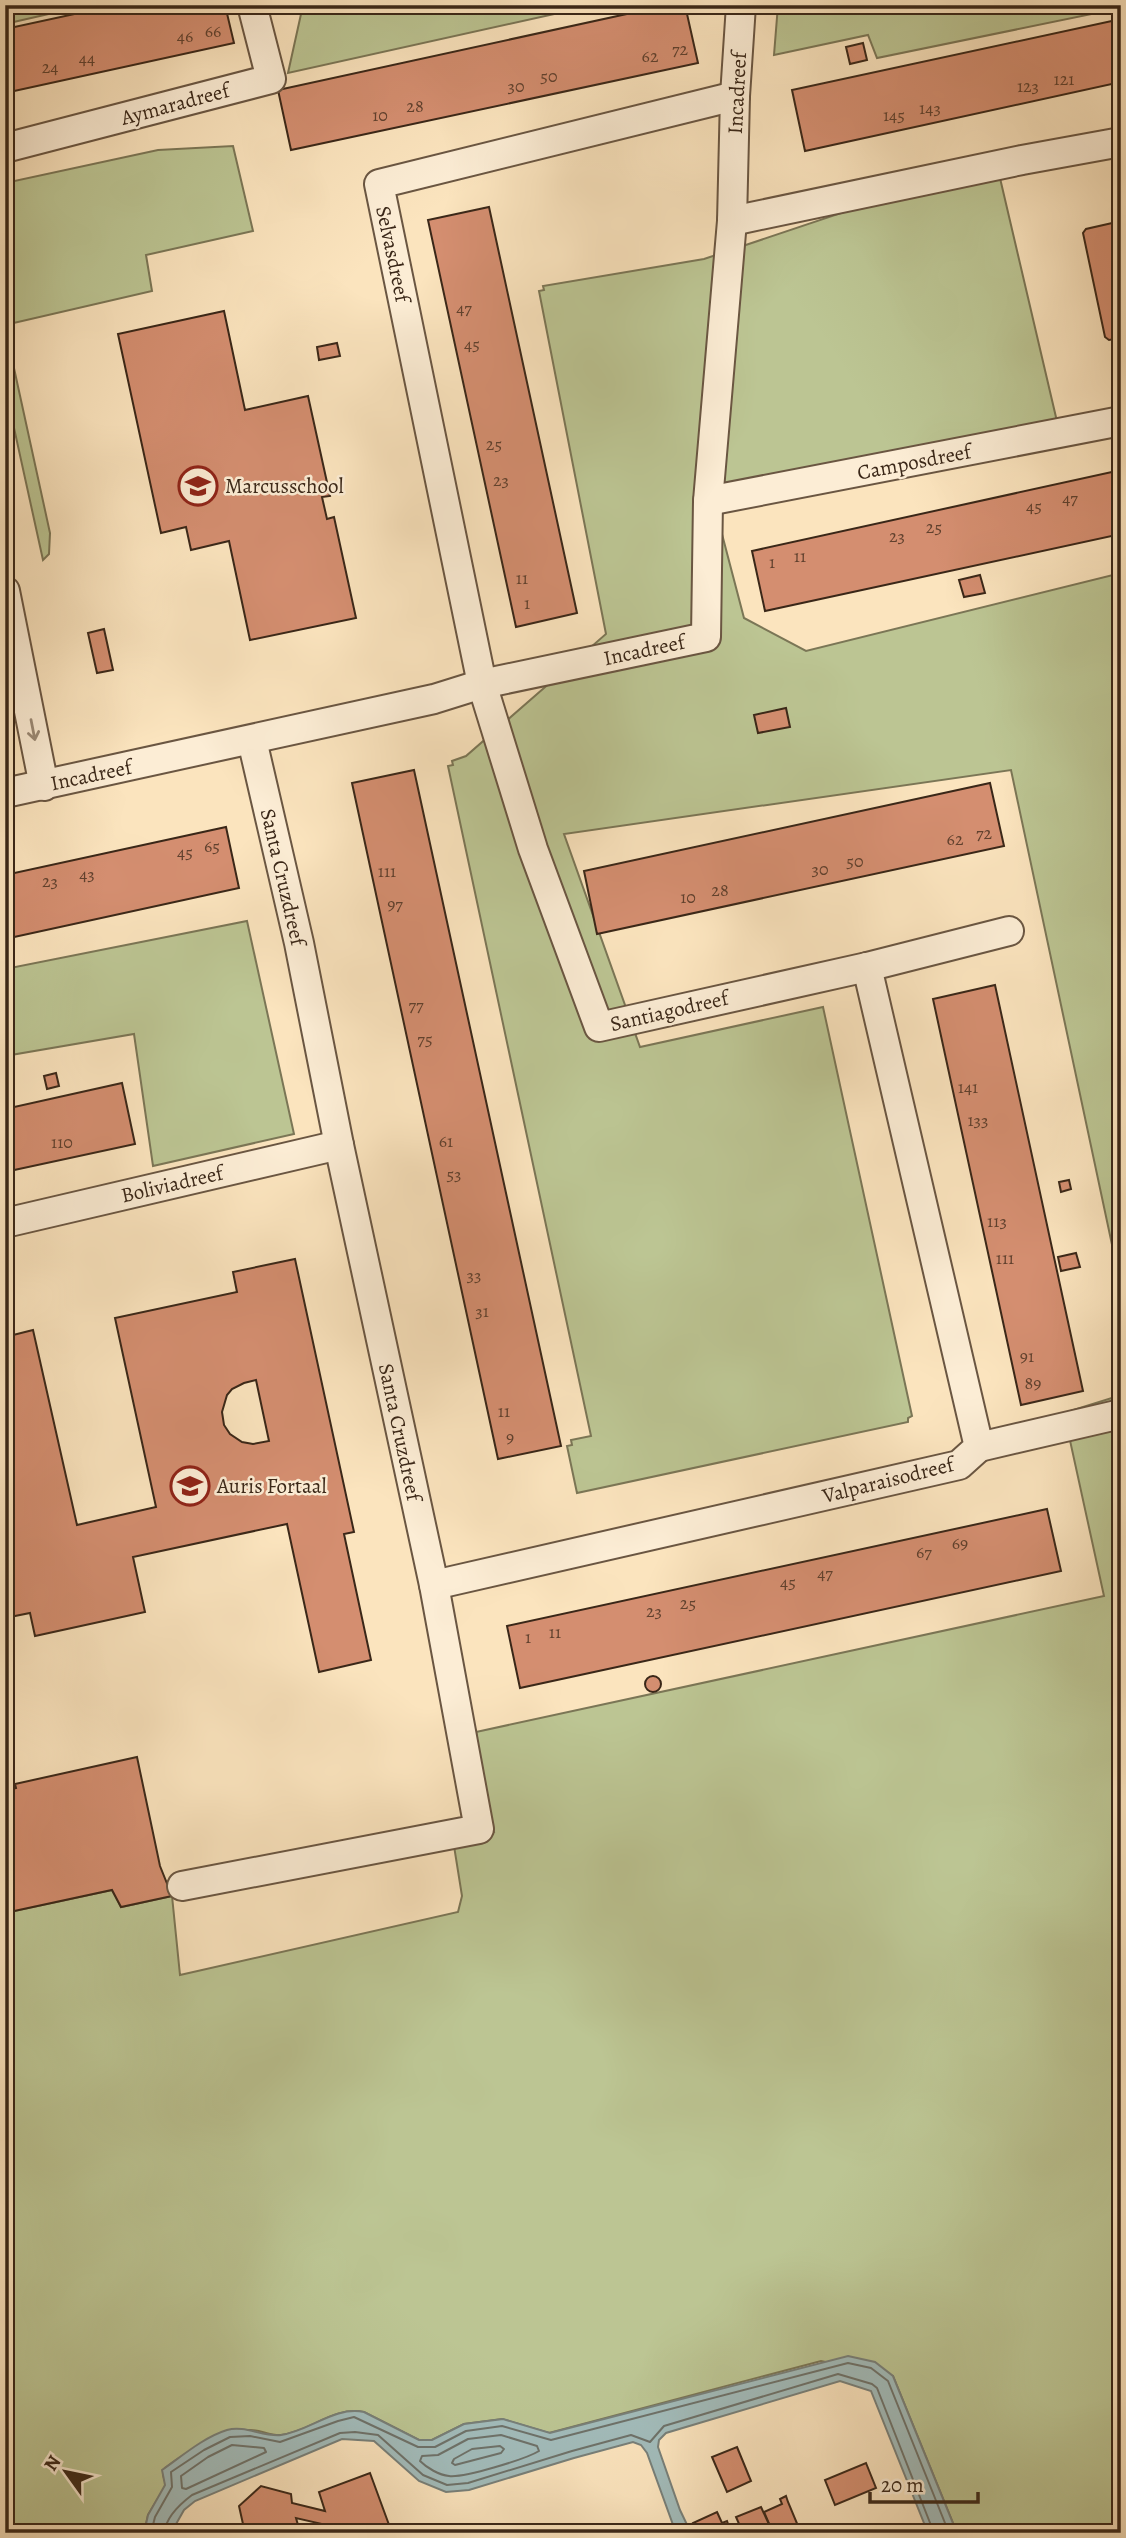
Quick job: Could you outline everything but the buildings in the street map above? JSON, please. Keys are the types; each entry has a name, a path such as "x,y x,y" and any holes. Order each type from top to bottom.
{"street":[{"name":"Aymaradreef","path":"5,148 271,79 252,5"},
{"name":"Incadreef","path":"5,793 434,699 482,684 706,637 708,501 733,221 735,96 741,5"},
{"name":"Selvasdreef","path":"482,684 379,184 735,96"},
{"path":"733,221 1022,160 1121,142"},
{"name":"Camposdreef","path":"708,501 1121,421"},
{"path":"5,591 44,786"},
{"name":"Santiagodreef","path":"482,684 533,849 599,1027 867,967 1009,931"},
{"name":"Santa Cruzdreef","path":"182,1886 478,1829 433,1585 339,1145 299,943 252,740"},
{"name":"Valparaisodreef","path":"433,1585 958,1465 979,1447 867,967"},
{"name":"Boliviadreef","path":"5,1223 339,1145"},
{"path":"979,1447 1121,1414"}],"green space":[{"path":"5,5 88,5 5,24"},
{"path":"303,5 595,5 288,73"},
{"path":"778,5 1121,5 1121,8 877,58 868,35 774,55"},
{"path":"233,146 253,231 146,255 152,291 5,325 5,183 158,150"},
{"path":"996,161 1059,430 712,496 744,618 806,651 1121,573 1121,1287 1011,770 564,834 640,1047 823,1007 912,1416 908,1418 908,1422 577,1493 567,1446 572,1445 571,1440 591,1436 448,766 453,765 452,761 466,756 606,634 539,291 544,290 543,286 704,259"},
{"path":"5,327 50,533 49,554 43,560 5,387"},
{"path":"247,921 294,1134 153,1166 134,1034 5,1056 5,969"},
{"path":"1121,1395 1121,2533 957,2533 893,2376 821,2361 549,2433 502,2419 464,2424 432,2440 419,2440 364,2412 353,2411 281,2435 253,2430 237,2432 204,2444 165,2468 163,2475 166,2485 148,2515 144,2533 5,2533 5,1913 112,1890 121,1907 172,1896 180,1975 458,1912 462,1896 454,1846 458,1840 494,1832 473,1738 477,1737 476,1732 1104,1596 1064,1413"}],"water":[{"path":"848,2356 875,2362 893,2376 957,2533 928,2533 871,2391 840,2381 666,2433 659,2440 658,2447 691,2533 676,2533 647,2453 641,2445 633,2442 469,2490 446,2492 419,2481 374,2441 342,2439 195,2501 184,2510 171,2533 144,2533 148,2515 165,2485 162,2470 202,2442 227,2430 241,2429 281,2435 342,2412 353,2411 364,2412 419,2440 432,2440 464,2424 503,2419 550,2433"}],"place":[{"name":"Marcusschool","path":"198,486"},
{"name":"Auris Fortaal","path":"190,1486"}]}
